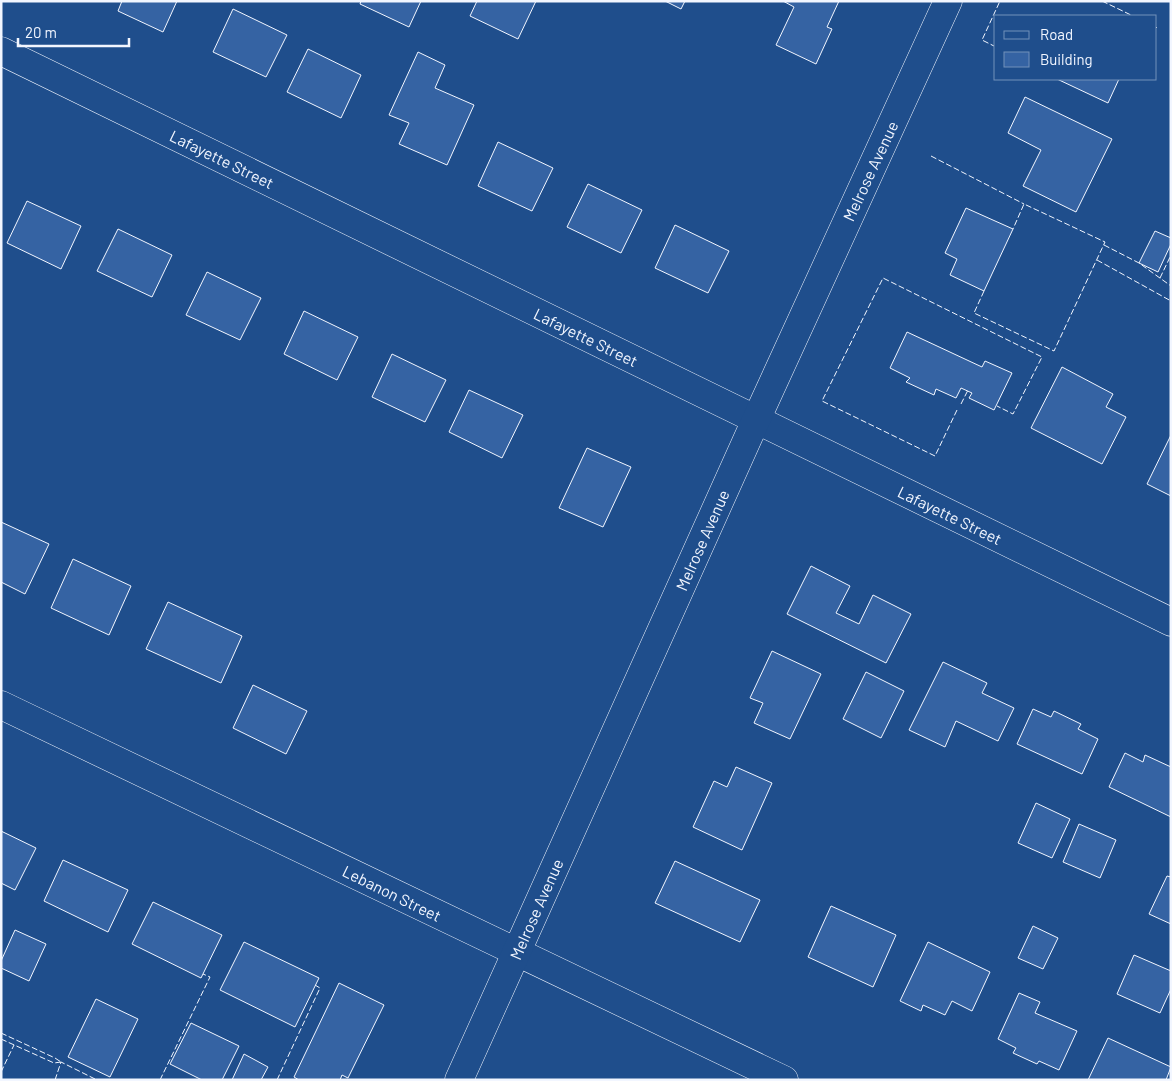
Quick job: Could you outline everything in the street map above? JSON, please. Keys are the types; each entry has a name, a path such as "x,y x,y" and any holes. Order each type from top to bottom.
{"street":[{"name":"Melrose Avenue","path":"459,1080 756,420 948,1"},
{"name":"Lafayette Street","path":"1,52 1171,622"},
{"name":"Lebanon Street","path":"1,705 784,1080"}],"building":[{"path":"122,1 177,1 163,32 118,11"},
{"path":"361,1 421,1 409,27 360,4"},
{"path":"477,1 536,1 518,39 470,16"},
{"path":"665,1 685,1 681,9"},
{"path":"783,1 839,1 827,27 832,29 816,64 776,45 794,7"},
{"path":"233,9 287,35 266,77 213,52"},
{"path":"308,49 361,75 341,118 287,92"},
{"path":"418,52 445,65 435,88 474,105 447,165 399,144 409,123 389,115"},
{"path":"1059,80 1119,80 1108,103"},
{"path":"1025,97 1112,139 1076,212 1023,186 1041,150 1008,133"},
{"path":"498,142 553,168 532,211 478,186"},
{"path":"588,184 642,210 621,253 567,227"},
{"path":"27,201 81,226 61,269 7,243"},
{"path":"966,208 1013,229 984,291 950,275 957,259 945,253"},
{"path":"675,225 729,251 708,293 655,268"},
{"path":"118,229 172,255 152,297 97,271"},
{"path":"1155,231 1171,238 1171,244 1158,272 1139,263"},
{"path":"207,272 261,298 240,340 186,315"},
{"path":"304,311 358,337 337,380 284,354"},
{"path":"907,332 982,367 985,361 1012,373 994,410 969,398 972,393 961,388 956,398 936,389 934,395 906,382 910,378 890,368"},
{"path":"392,354 446,380 425,422 372,397"},
{"path":"1062,367 1113,394 1106,407 1126,417 1102,464 1031,428"},
{"path":"469,390 523,415 502,458 449,432"},
{"path":"1171,435 1171,496 1147,484"},
{"path":"587,448 631,467 603,527 559,508"},
{"path":"1,522 49,544 25,594 1,582"},
{"path":"73,559 131,586 109,635 51,608"},
{"path":"811,566 850,586 836,613 859,624 873,595 911,614 886,663 787,614"},
{"path":"168,602 242,636 221,683 146,649"},
{"path":"772,651 821,674 790,739 754,723 763,703 750,698"},
{"path":"943,662 987,683 982,693 1014,708 998,741 956,721 945,747 909,730"},
{"path":"866,672 904,691 881,738 843,719"},
{"path":"253,685 307,711 286,754 233,728"},
{"path":"1033,709 1051,717 1054,711 1081,724 1078,729 1098,739 1082,774 1017,744"},
{"path":"1125,753 1143,762 1145,755 1171,767 1171,817 1109,787"},
{"path":"736,767 772,783 742,850 693,827 714,781 727,787"},
{"path":"1036,803 1070,819 1052,858 1018,843"},
{"path":"1079,824 1116,840 1100,878 1063,862"},
{"path":"1,831 36,848 15,890 1,883"},
{"path":"63,860 128,890 108,932 44,901"},
{"path":"675,861 760,900 740,942 655,903"},
{"path":"1167,876 1171,877 1171,924 1149,914"},
{"path":"153,902 222,935 201,978 132,944"},
{"path":"831,906 896,935 873,987 808,957"},
{"path":"1033,926 1058,938 1043,969 1018,958"},
{"path":"15,930 46,944 29,981 1,968 1,961"},
{"path":"244,942 319,978 295,1027 220,990"},
{"path":"928,942 990,972 972,1011 952,1001 945,1015 923,1005 921,1011 900,1001"},
{"path":"1134,955 1171,971 1171,989 1160,1013 1117,994"},
{"path":"339,983 384,1005 348,1078 342,1075 340,1080 299,1080 294,1077"},
{"path":"1019,993 1040,1002 1035,1013 1077,1031 1059,1070 1039,1061 1037,1064 1013,1053 1016,1048 998,1039"},
{"path":"96,999 138,1019 110,1077 68,1057"},
{"path":"191,1023 239,1046 222,1080 202,1080 170,1064"},
{"path":"1108,1038 1171,1067 1166,1080 1088,1080"},
{"path":"244,1054 268,1067 261,1080 232,1080"}],"fence":[{"path":"994,46 982,40 1000,1"},
{"path":"1102,1 1131,15"},
{"path":"931,156 1024,204"},
{"path":"984,291 974,313 1054,351 1105,242 1024,204 1013,229"},
{"path":"1104,245 1139,263 1171,286"},
{"path":"1160,278 1171,255"},
{"path":"1097,260 1171,301"},
{"path":"957,410 935,456 822,401 883,278 1042,357 1013,414 997,406"},
{"path":"961,404 968,390"},
{"path":"160,1080 210,977 203,974"},
{"path":"277,1080 320,988 315,985"},
{"path":"1,1033 61,1062"},
{"path":"1,1039 54,1063 61,1062"},
{"path":"1,1072 14,1045"},
{"path":"55,1080 61,1062 97,1080"}]}
